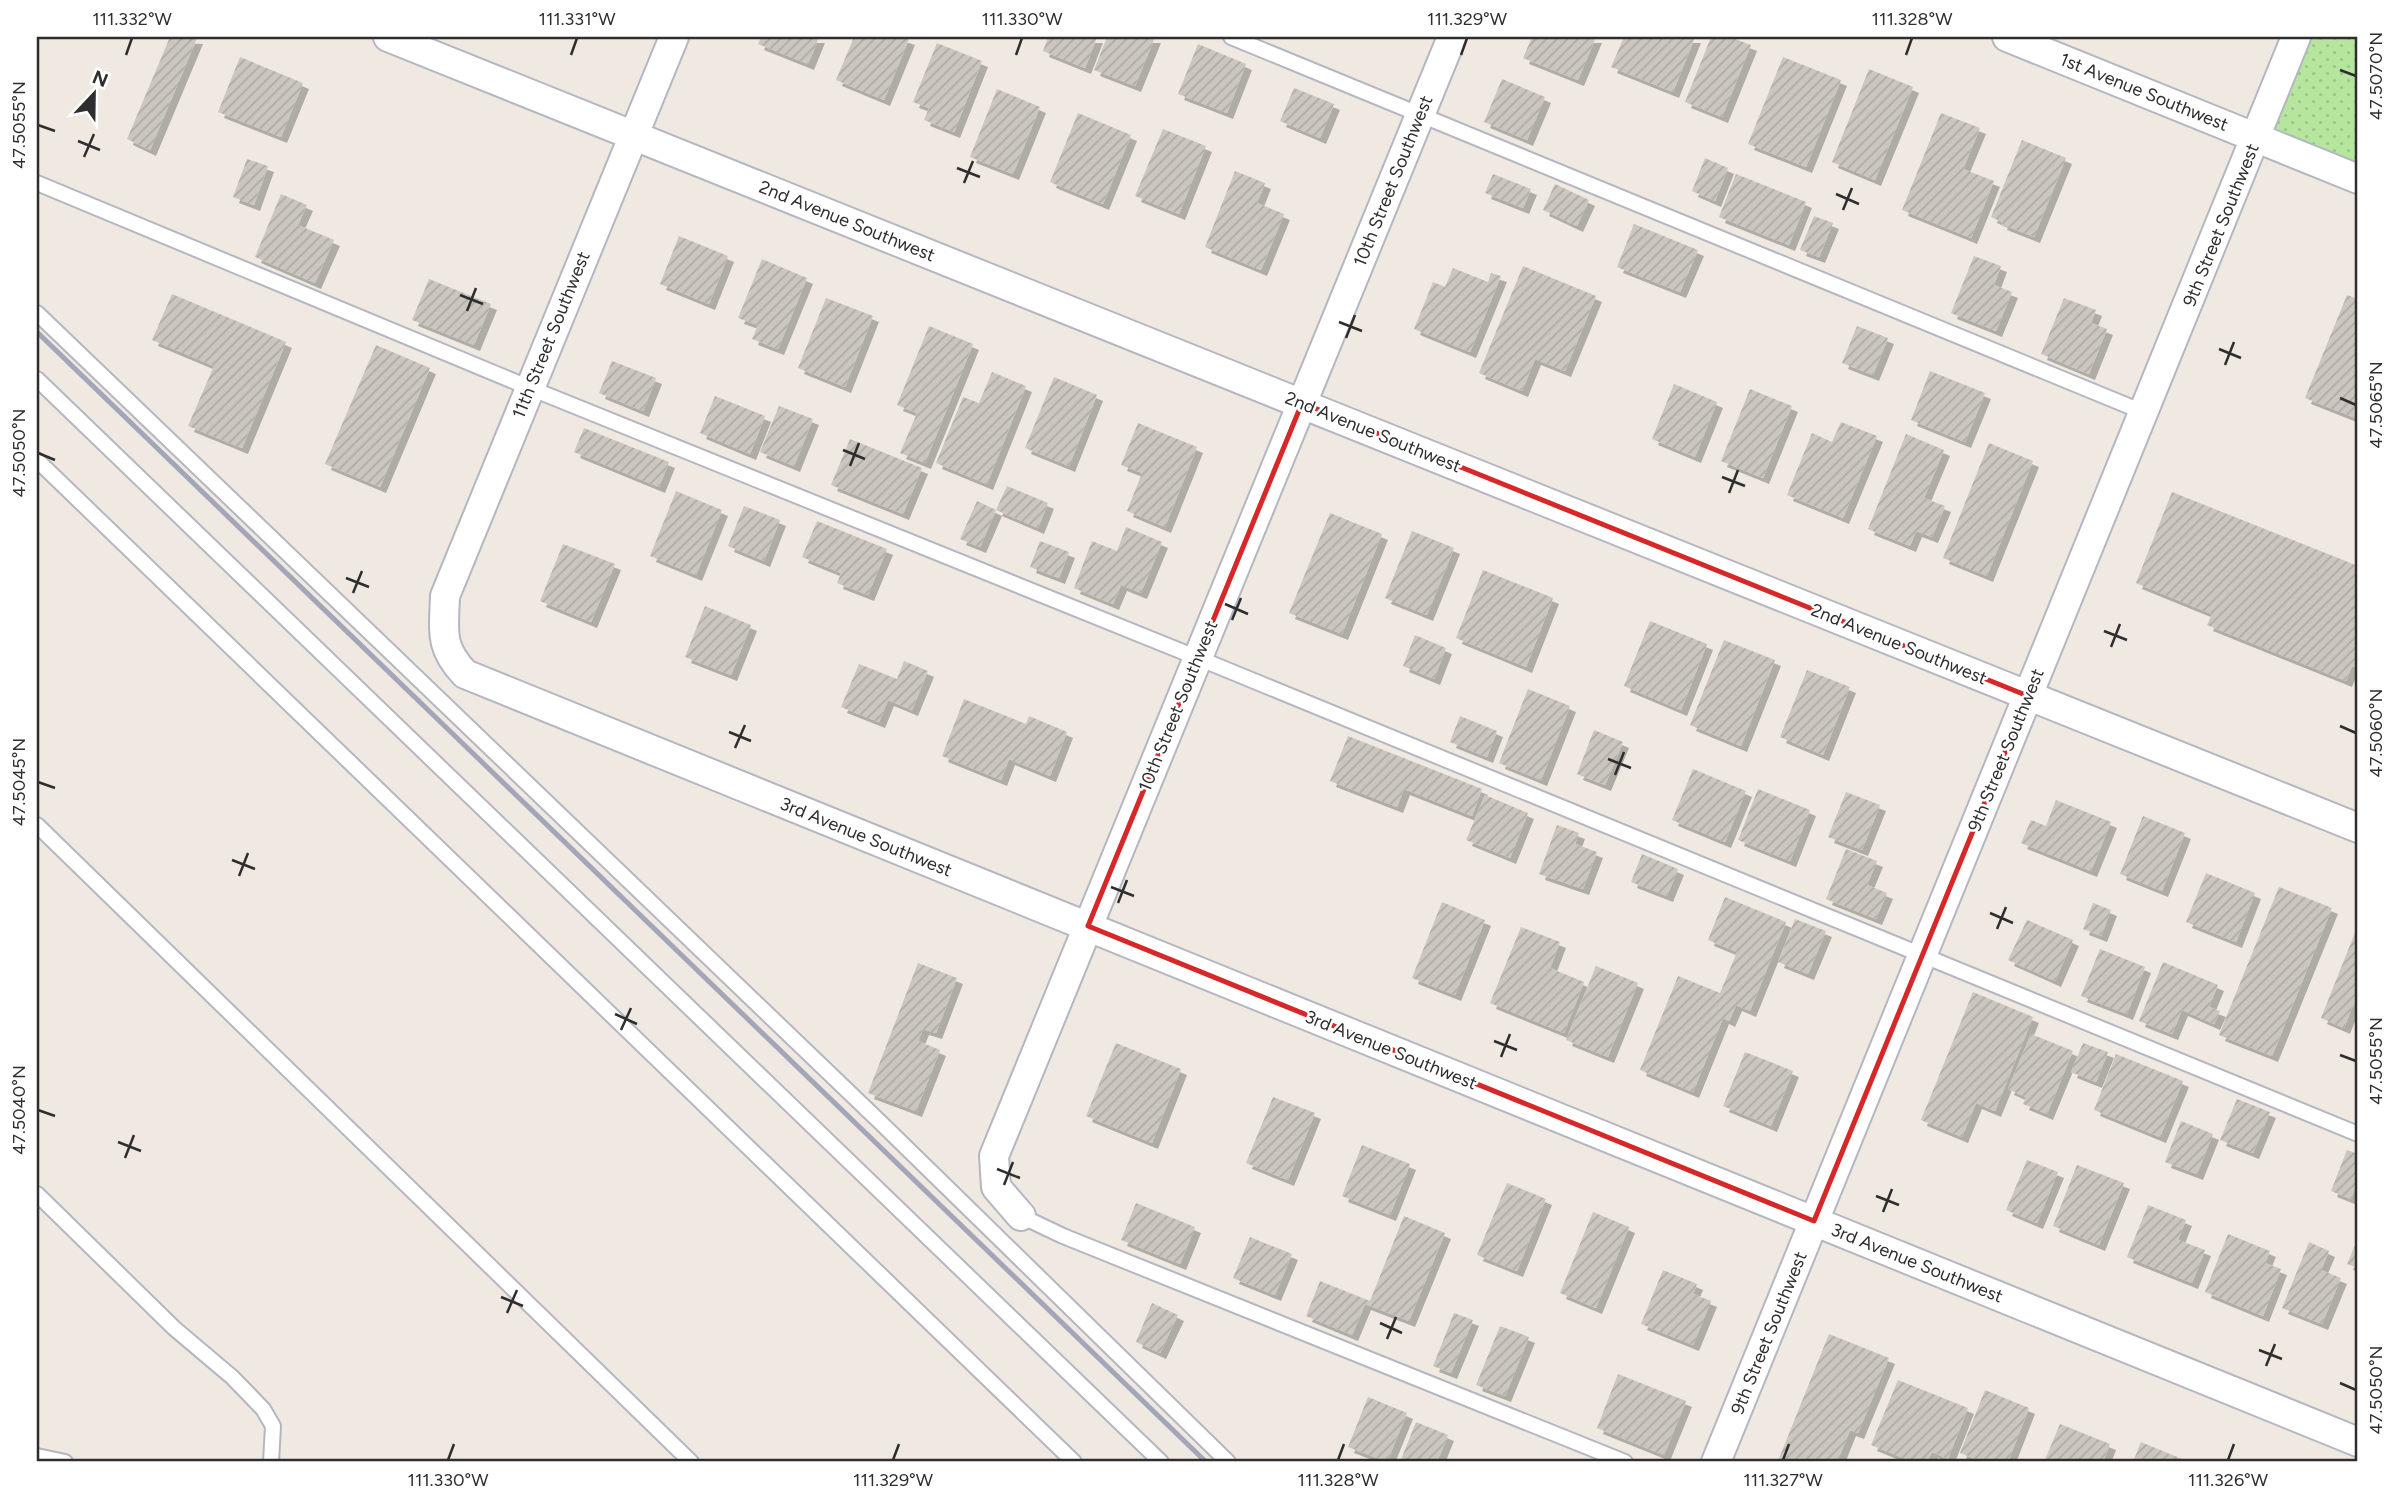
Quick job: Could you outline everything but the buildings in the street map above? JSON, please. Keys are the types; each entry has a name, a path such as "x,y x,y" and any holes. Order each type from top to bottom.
{"street":[{"name":"2nd Avenue Southwest","path":"388,37 2358,828"},
{"name":"11th Street Southwest","path":"444,637 445,596 674,37"},
{"name":"10th Street Southwest","path":"1021,1216 996,1187 994,1156 1452,37"},
{"name":"1st Avenue Southwest","path":"2007,37 2358,179"},
{"name":"9th Street Southwest","path":"1716,1462 2296,37"},
{"name":"3rd Avenue Southwest","path":"444,637 451,659 465,674 2358,1442"}],"lane":[{"path":"1231,37 2143,412"},
{"path":"37,184 2358,1134"},
{"path":"37,313 859,1102 1228,1462"},
{"path":"37,379 1161,1462"},
{"path":"37,460 1074,1462"},
{"path":"37,825 691,1462"},
{"path":"37,1194 174,1328 232,1377 262,1409 273,1426 271,1462"},
{"path":"1021,1216 1063,1236 1625,1462"},
{"path":"37,1456 65,1462"}],"highlighted area":[{"path":"1302,403 2028,696 1814,1221 1088,926"}],"green space":[{"path":"2297,37 2358,37 2358,179 2257,137"}],"railway":[{"path":"37,332 1206,1462"}]}
